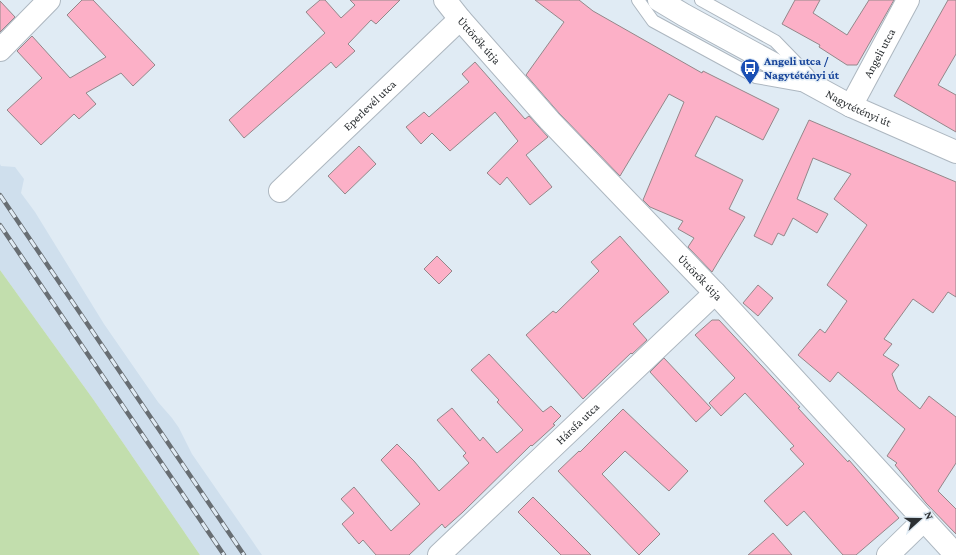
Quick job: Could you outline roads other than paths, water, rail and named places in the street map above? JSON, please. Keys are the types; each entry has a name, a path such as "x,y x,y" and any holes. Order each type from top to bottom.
{"street":[{"path":"0,50 49,0"},
{"name":"Úttörők útja","path":"445,0 460,20 550,121 715,292 924,520 953,544"},
{"name":"Nagytétényi út","path":"659,0 851,106 956,152"},
{"name":"Angeli utca","path":"851,106 908,0"},
{"name":"Eperlevél utca","path":"280,191 460,20"},
{"name":"Hársfa utca","path":"439,555 715,292"},
{"path":"888,555 924,520"}],"lane":[{"path":"638,0 653,21 756,77 822,89"},
{"path":"701,0 775,41 822,89"}],"railway":[{"path":"0,195 244,555"},
{"path":"0,225 224,555"}],"place":[{"name":"Angeli utca / Nagytétényi út","path":"750,85"}]}
